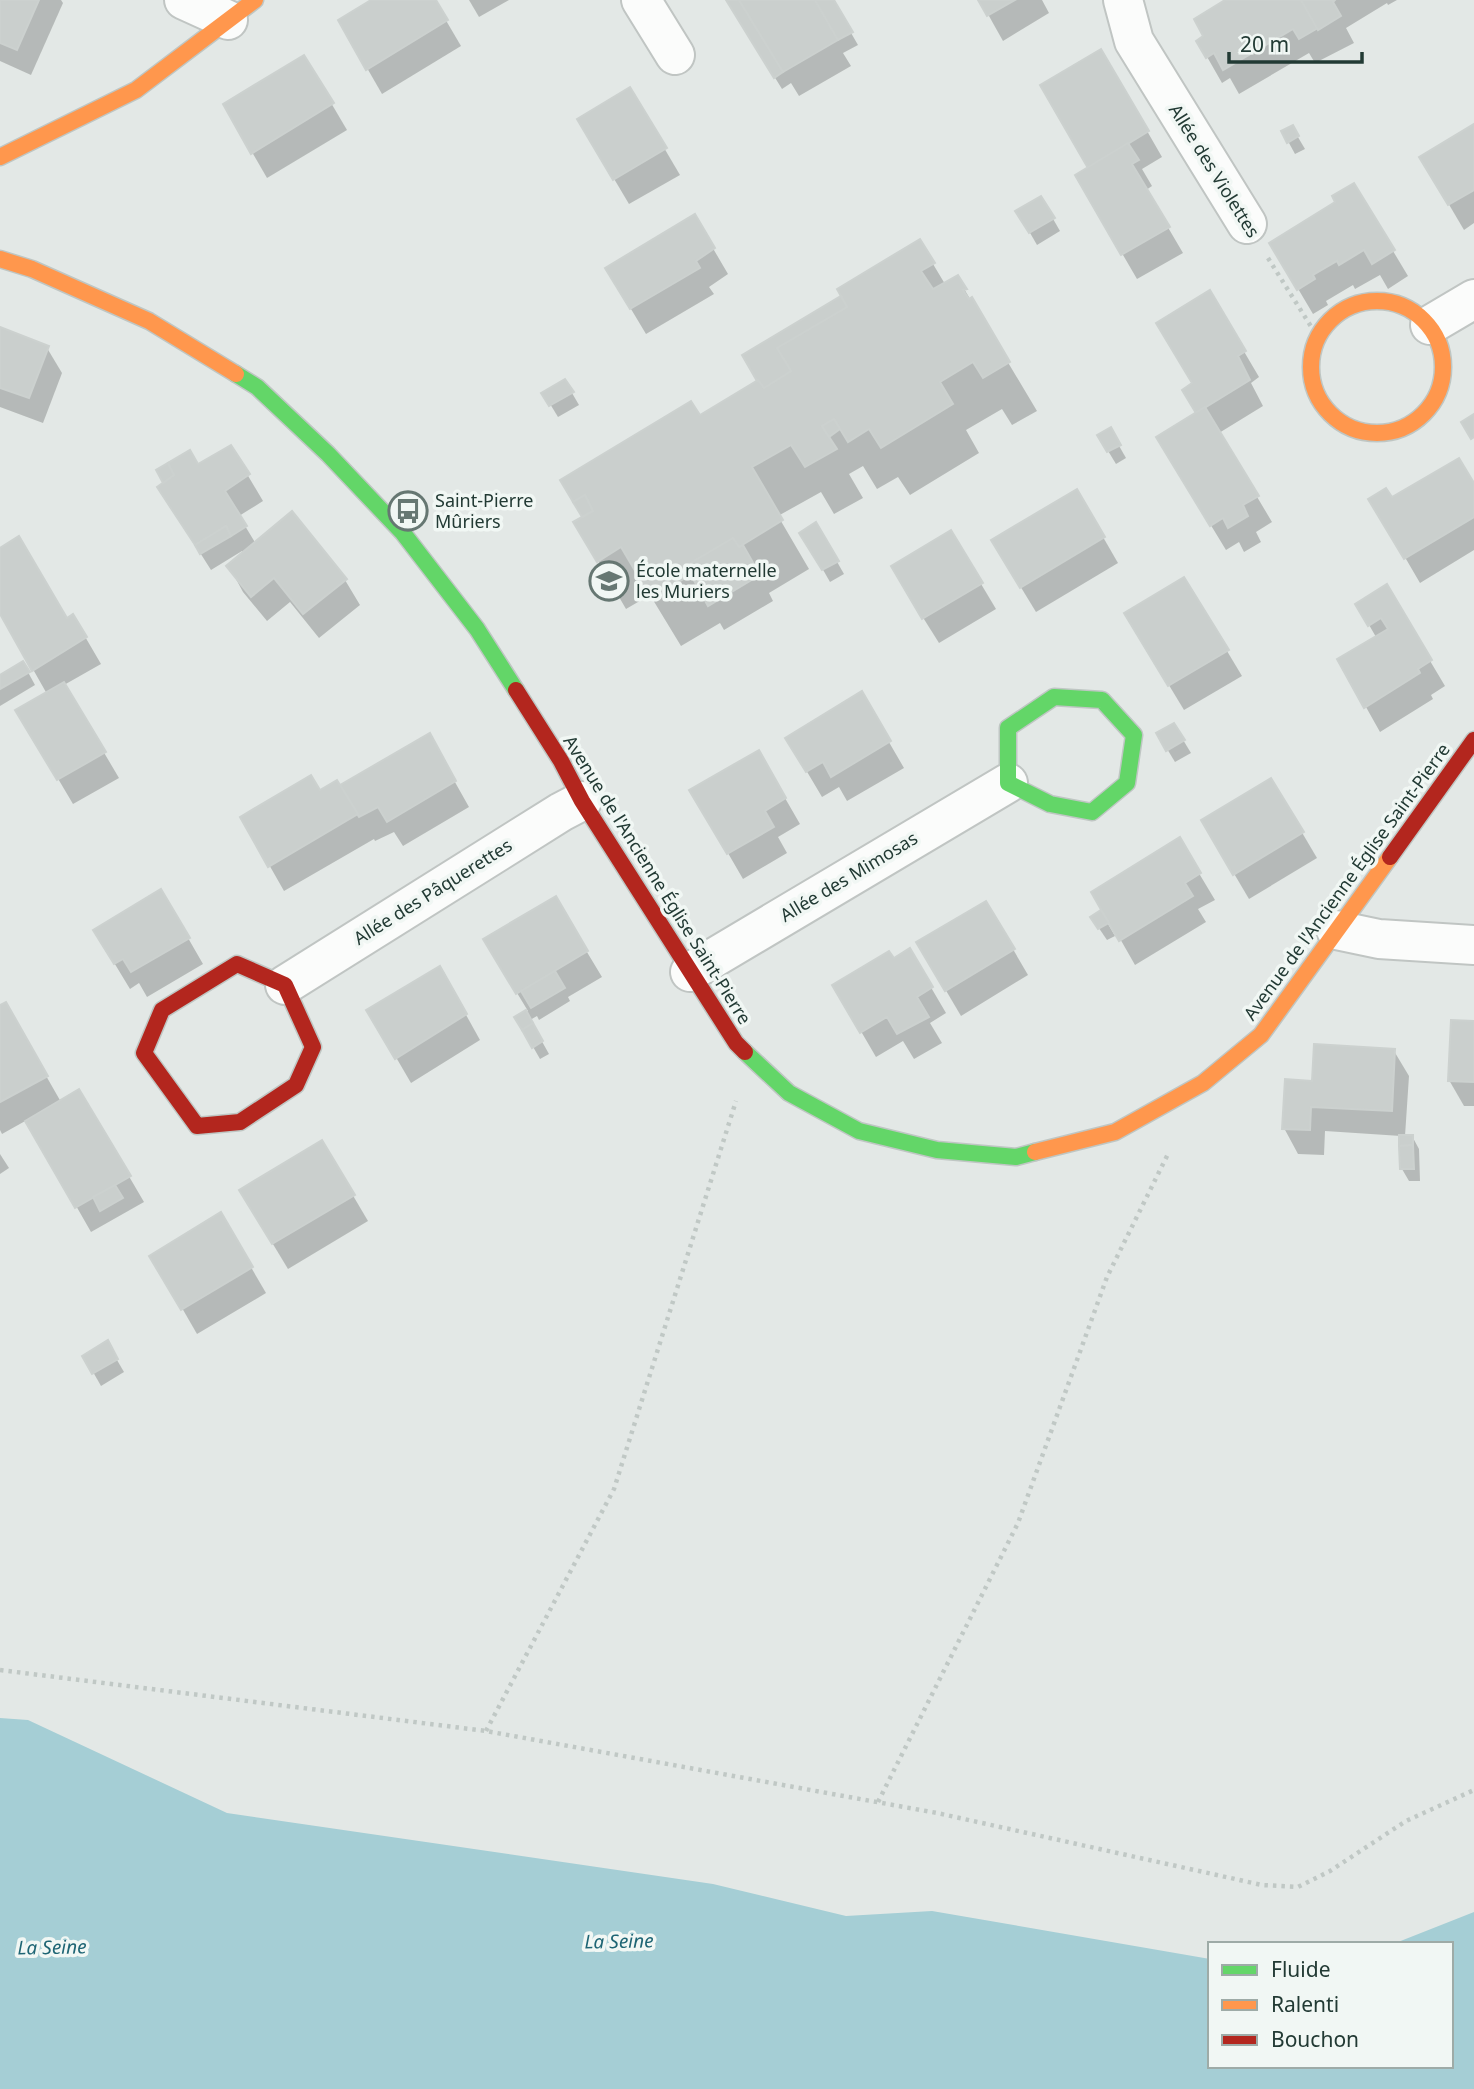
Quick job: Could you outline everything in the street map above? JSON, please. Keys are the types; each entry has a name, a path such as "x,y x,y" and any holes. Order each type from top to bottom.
{"street":[{"path":"184,0 242,10"},
{"path":"641,0 675,55"},
{"name":"Allée des Violettes","path":"1123,0 1134,41 1247,224"},
{"path":"0,157 136,90 242,10"},
{"name":"Avenue de l'Ancienne Église Saint-Pierre","path":"0,260 33,269 149,321 257,387 328,454 403,533 477,629 561,761 582,801 736,1043 789,1093 859,1131 937,1150 1016,1157 1115,1132 1203,1083 1261,1035 1474,740"},
{"path":"1430,326 1474,299"},
{"path":"1370,300 1403,305 1430,326 1442,348 1444,374 1436,399 1419,419 1396,431 1370,433 1345,426 1325,410 1312,387 1310,361 1317,336 1339,311 1370,300"},
{"path":"1054,697 1102,700 1134,735 1127,783 1092,811 1050,804 1008,783 1009,728 1054,697"},
{"name":"Allée des Mimosas","path":"690,972 1008,783"},
{"name":"Allée des Pâquerettes","path":"285,985 561,811 582,801"},
{"path":"1336,930 1379,939 1474,945"},
{"path":"237,964 285,985 313,1047 296,1085 240,1122 197,1126 145,1054 162,1010 237,964"}],"path":[{"name":"Allée des Violettes","path":"1247,224 1317,336"},
{"path":"486,1731 614,1489 734,1104 761,1066"},
{"path":"878,1802 1018,1523 1107,1277 1173,1144"},
{"path":"0,1670 486,1731 937,1813 1262,1885 1298,1887 1330,1871 1406,1821 1474,1790"}],"water":[{"name":"La Seine","path":"0,1718 28,1720 227,1813 713,1884 846,1916 932,1911 1208,1959 1208,2068 1453,2068 1453,1942 1398,1942 1474,1912 1474,2089 0,2089"}],"building":[{"path":"0,0 39,0 17,50 0,43"},
{"path":"371,0 436,0 448,20 366,70 338,20"},
{"path":"726,0 739,0 783,72 774,78"},
{"path":"739,0 815,0 838,40 783,72"},
{"path":"815,0 834,0 853,32 838,40"},
{"path":"978,0 1015,0 987,16"},
{"path":"1225,0 1301,0 1318,28 1299,39 1293,29 1223,70 1214,53 1206,58 1196,41 1203,36 1194,19"},
{"path":"1301,0 1335,0 1333,2 1341,16 1318,30"},
{"path":"1101,49 1149,131 1088,168 1040,85"},
{"path":"304,55 334,103 251,154 223,104"},
{"path":"630,87 667,148 613,180 577,119"},
{"path":"1474,124 1474,190 1448,205 1419,157"},
{"path":"1293,125 1299,136 1287,143 1281,131"},
{"path":"1128,143 1139,160 1132,164 1170,227 1121,255 1075,175"},
{"path":"1354,183 1395,250 1372,264 1364,250 1339,265 1337,261 1313,275 1315,279 1297,290 1269,243 1335,202 1332,196"},
{"path":"1041,196 1055,218 1029,233 1015,211"},
{"path":"695,214 715,248 696,261 700,268 630,309 605,268"},
{"path":"920,239 935,263 921,271 933,289 958,275 967,289 963,290 969,299 972,297 1010,362 983,378 973,362 940,382 953,404 881,448 869,429 848,442 834,419 822,426 837,449 805,467 791,445 752,467 783,520 739,547 733,538 689,564 694,573 651,598 621,547 597,562 573,522 593,511 585,495 573,502 560,480 691,401 700,415 758,380 764,388 791,371 777,348 847,307 837,289"},
{"path":"1210,290 1246,351 1238,356 1250,380 1196,413 1182,390 1192,383 1156,323"},
{"path":"841,296 847,307 777,348 791,371 764,388 742,355"},
{"path":"0,327 49,346 29,398 0,388"},
{"path":"565,379 574,392 549,406 541,393"},
{"path":"1205,407 1259,496 1243,505 1248,516 1228,528 1223,518 1210,526 1156,437"},
{"path":"1474,414 1474,437 1471,439 1461,422"},
{"path":"834,419 840,429 829,437 822,426"},
{"path":"1111,427 1121,445 1107,452 1097,435"},
{"path":"231,445 250,474 225,491 247,526 231,536 226,526 195,545 157,487 174,475 168,463 190,450 198,464"},
{"path":"1459,458 1474,483 1474,517 1404,559 1368,499 1386,488 1392,497"},
{"path":"168,463 174,475 163,483 156,470"},
{"path":"1077,489 1105,537 1020,588 991,540"},
{"path":"585,495 593,511 582,517 573,502"},
{"path":"292,511 347,579 303,614 274,578 251,597 226,566"},
{"path":"816,522 839,561 822,570 799,533"},
{"path":"226,526 231,536 200,554 195,545"},
{"path":"951,530 983,583 922,619 891,566"},
{"path":"19,536 67,618 73,614 87,637 32,671 0,614 0,548"},
{"path":"733,538 739,547 743,545 760,575 708,606 691,575 694,573 689,564"},
{"path":"1184,577 1229,650 1168,686 1124,613"},
{"path":"1387,584 1432,660 1418,669 1420,673 1364,708 1337,659 1388,629 1381,618 1368,626 1355,604"},
{"path":"23,661 30,672 0,689 0,675"},
{"path":"64,682 106,752 57,780 15,710"},
{"path":"862,691 891,741 831,777 823,762 806,772 785,738"},
{"path":"1174,723 1185,740 1166,751 1156,733"},
{"path":"430,733 456,781 387,822 378,807 359,817 340,785"},
{"path":"759,750 786,798 765,811 774,827 727,854 689,790"},
{"path":"311,775 320,790 337,780 358,814 268,867 240,817"},
{"path":"1271,778 1304,832 1233,875 1201,820"},
{"path":"1180,837 1201,873 1185,883 1193,896 1119,941 1091,892"},
{"path":"161,889 190,938 131,972 123,959 114,964 93,930"},
{"path":"556,896 588,951 516,994 483,939"},
{"path":"986,901 1015,949 945,991 916,942"},
{"path":"1101,910 1109,923 1098,929 1090,917"},
{"path":"910,948 933,987 917,997 929,1017 897,1034 887,1017 860,1033 832,985 889,951 894,958"},
{"path":"440,966 467,1014 395,1059 366,1010"},
{"path":"555,971 565,988 531,1008 521,991"},
{"path":"6,1002 48,1076 0,1102 0,1005"},
{"path":"526,1010 533,1023 522,1030 514,1017"},
{"path":"1451,1020 1474,1021 1474,1082 1448,1081"},
{"path":"533,1023 543,1041 532,1048 522,1030"},
{"path":"1314,1044 1395,1049 1392,1111 1311,1107 1310,1130 1282,1129 1285,1079 1312,1081"},
{"path":"79,1089 131,1176 75,1208 25,1121"},
{"path":"1399,1135 1413,1135 1413,1145 1399,1146"},
{"path":"322,1140 355,1195 272,1244 239,1190"},
{"path":"1413,1145 1414,1169 1400,1169 1399,1146"},
{"path":"115,1185 123,1198 100,1211 93,1197"},
{"path":"221,1212 253,1267 181,1310 149,1256"},
{"path":"108,1340 118,1359 92,1374 82,1356"}],"traffic: fast":[{"path":"236,374 257,387 328,454 403,533 477,629 516,690"},
{"path":"1054,697 1102,700 1134,735 1127,783 1092,812 1050,804 1008,783 1008,728 1054,697"},
{"path":"745,1052 789,1093 859,1131 937,1150 1016,1157 1035,1152"}],"traffic: slow":[{"path":"0,157 136,90 255,0"},
{"path":"0,259 32,269 149,321 236,374"},
{"path":"1377,301 1402,306 1424,320 1438,342 1443,367 1438,392 1424,414 1402,428 1377,433 1352,428 1330,414 1316,392 1311,367 1316,342 1330,320 1352,306 1377,301"},
{"path":"1035,1152 1115,1132 1203,1083 1261,1035 1390,857"}],"traffic: jam":[{"path":"516,690 561,761 582,801 736,1043 745,1052"},
{"path":"1390,857 1474,740"},
{"path":"237,964 285,985 313,1047 296,1085 240,1122 197,1126 144,1053 162,1010 237,964"}],"place":[{"name":"Saint-Pierre Mûriers","path":"408,511"},
{"name":"École maternelle les Muriers","path":"609,581"}]}
